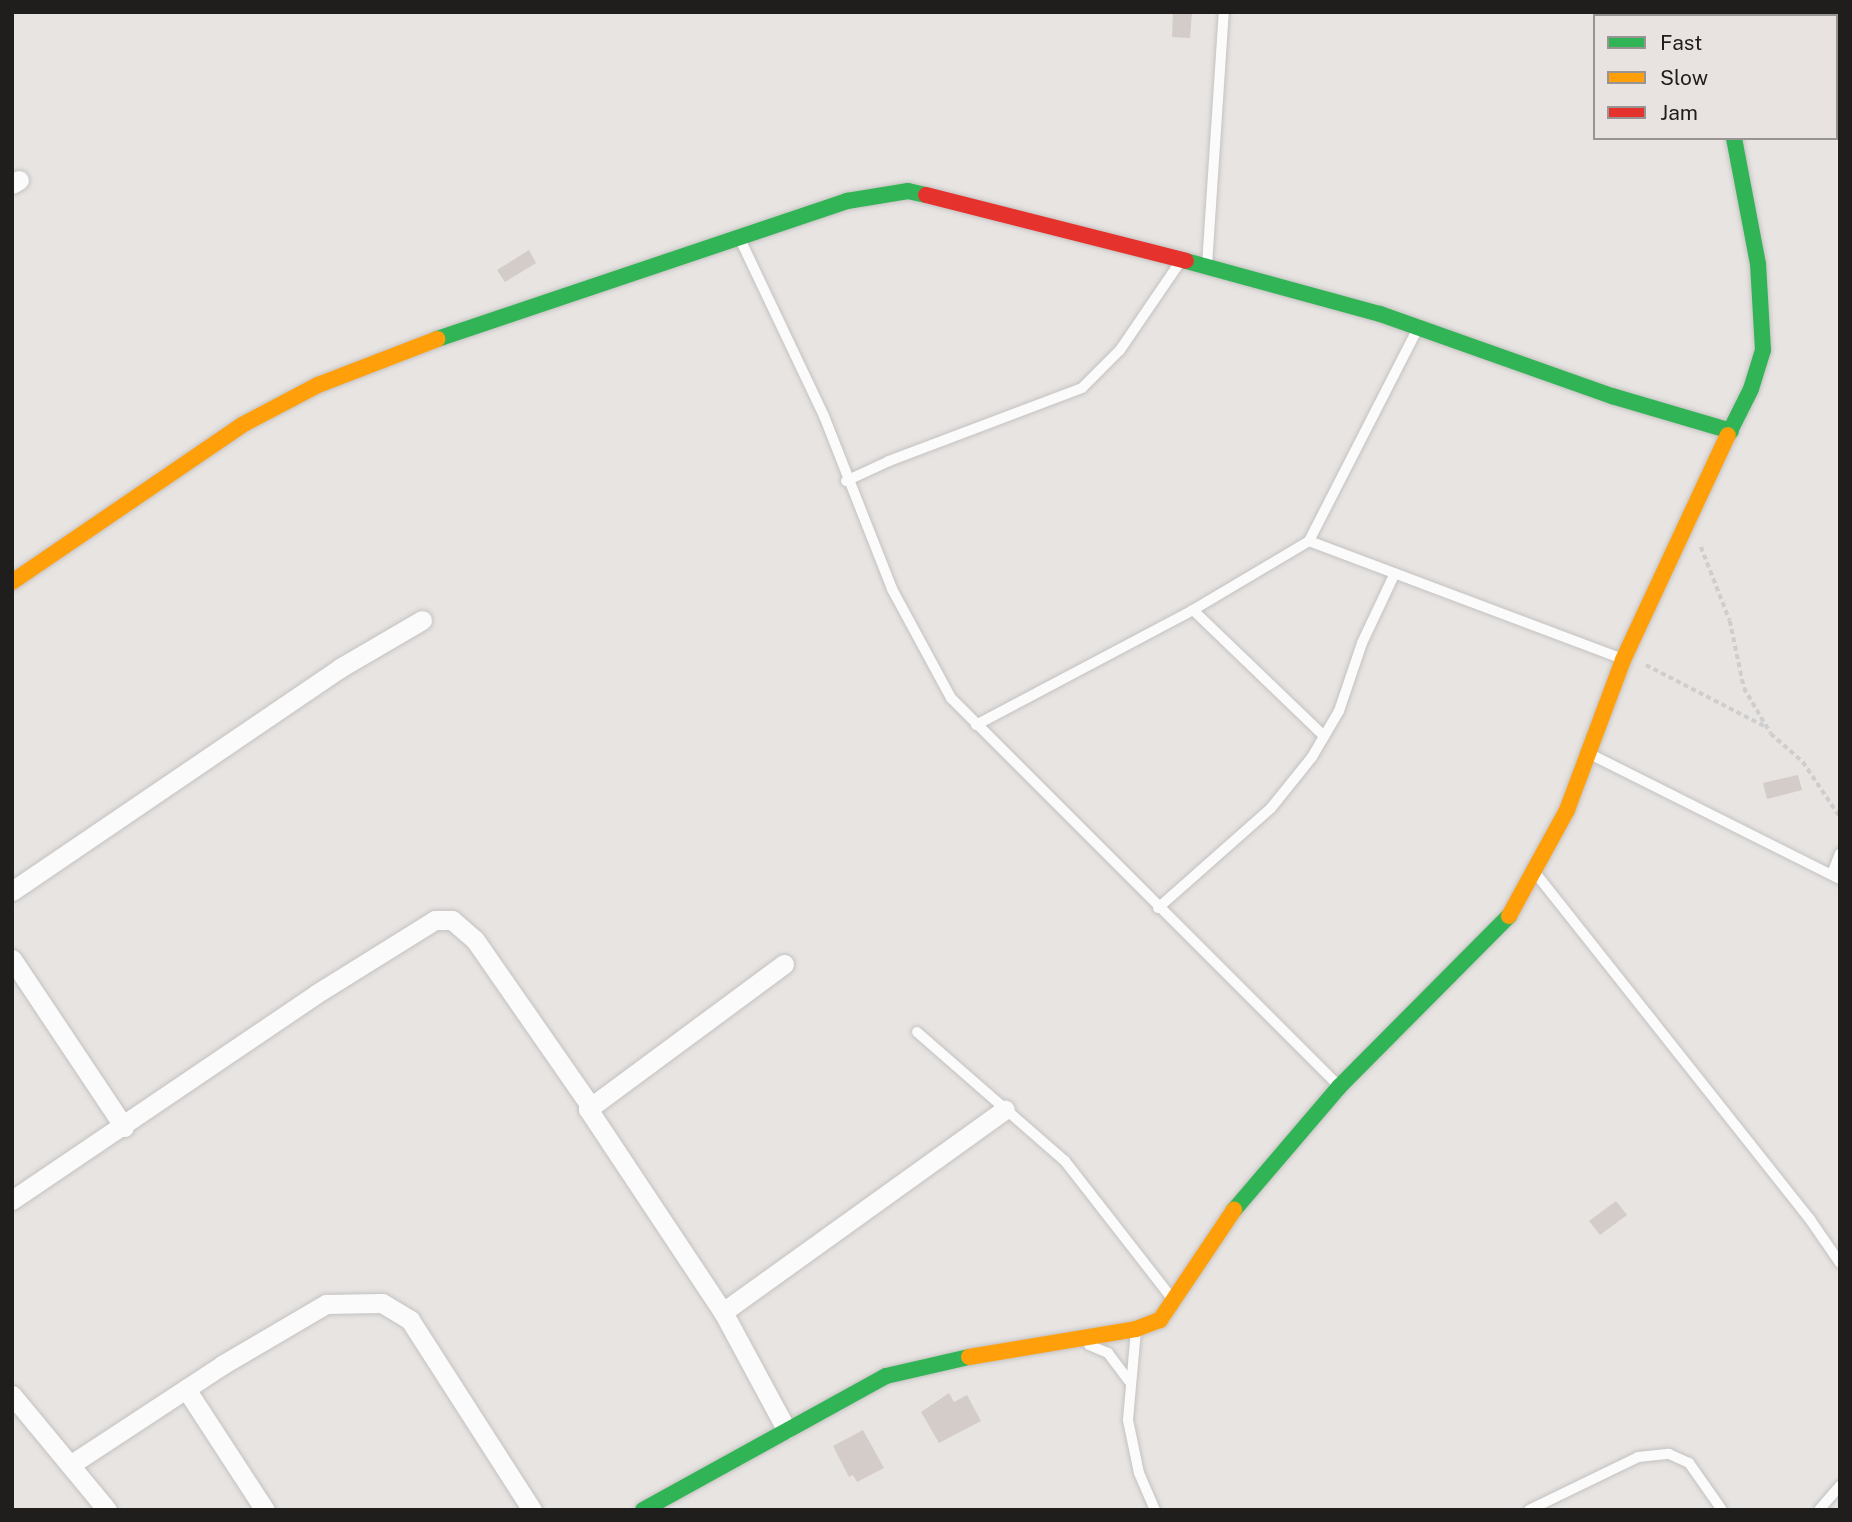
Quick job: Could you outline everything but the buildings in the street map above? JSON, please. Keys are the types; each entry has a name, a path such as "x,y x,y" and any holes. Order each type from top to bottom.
{"street":[{"path":"643,1510 886,1376 926,1364 1136,1329 1160,1320 1176,1303 1242,1198 1339,1087 1513,912 1536,875 1625,657 1731,431 1763,350 1764,314 1734,140"},
{"path":"12,582 165,474 242,425 318,385 384,357 847,201 908,191 1207,265 1418,328 1612,396 1731,431"},
{"path":"12,891 340,668 422,620"},
{"path":"12,1200 124,1127 316,994 435,920 452,920 475,940 589,1104 590,1116 723,1312 786,1429"},
{"path":"12,959 124,1127"},
{"path":"589,1104 784,964"},
{"path":"723,1312 1005,1109"},
{"path":"70,1465 186,1389 326,1304 382,1303 411,1320 532,1510"},
{"path":"186,1389 265,1510"},
{"path":"12,1395 107,1510"}],"lane":[{"path":"1207,265 1224,12"},
{"path":"740,239 824,416 846,481 929,662 951,698 1339,1087"},
{"path":"846,481 889,461 1051,404 1082,388 1120,351 1182,258"},
{"path":"976,725 1193,610 1309,541 1418,328"},
{"path":"1309,541 1625,657"},
{"path":"1158,908 1271,808 1324,736 1395,573"},
{"path":"1193,610 1324,736"},
{"path":"1588,753 1836,876 1840,853"},
{"path":"1536,875 1809,1218 1840,1263"},
{"path":"917,1032 1065,1161 1176,1303"},
{"path":"1136,1329 1129,1381 1133,1452 1156,1510"},
{"path":"1079,1340 1108,1353 1129,1381"},
{"path":"1529,1510 1638,1457 1669,1454 1689,1463 1722,1510"},
{"path":"1819,1510 1840,1486"}],"path":[{"path":"1702,539 1706,568 1730,621 1744,688 1767,727 1803,762 1840,817"},
{"path":"1625,657 1767,727"}],"traffic: fast":[{"path":"1728,435 1751,389 1763,350 1758,264 1734,140"},
{"path":"437,339 847,201 908,191 926,195"},
{"path":"1186,261 1380,314 1612,396 1731,431"},
{"path":"1234,1210 1339,1087 1509,916"},
{"path":"643,1510 886,1376 969,1357"}],"traffic: slow":[{"path":"12,582 242,425 318,385 437,339"},
{"path":"1509,916 1567,810 1623,660 1728,435"},
{"path":"969,1357 1136,1329 1160,1320 1234,1210"}],"traffic: jam":[{"path":"926,195 1186,261"}]}
